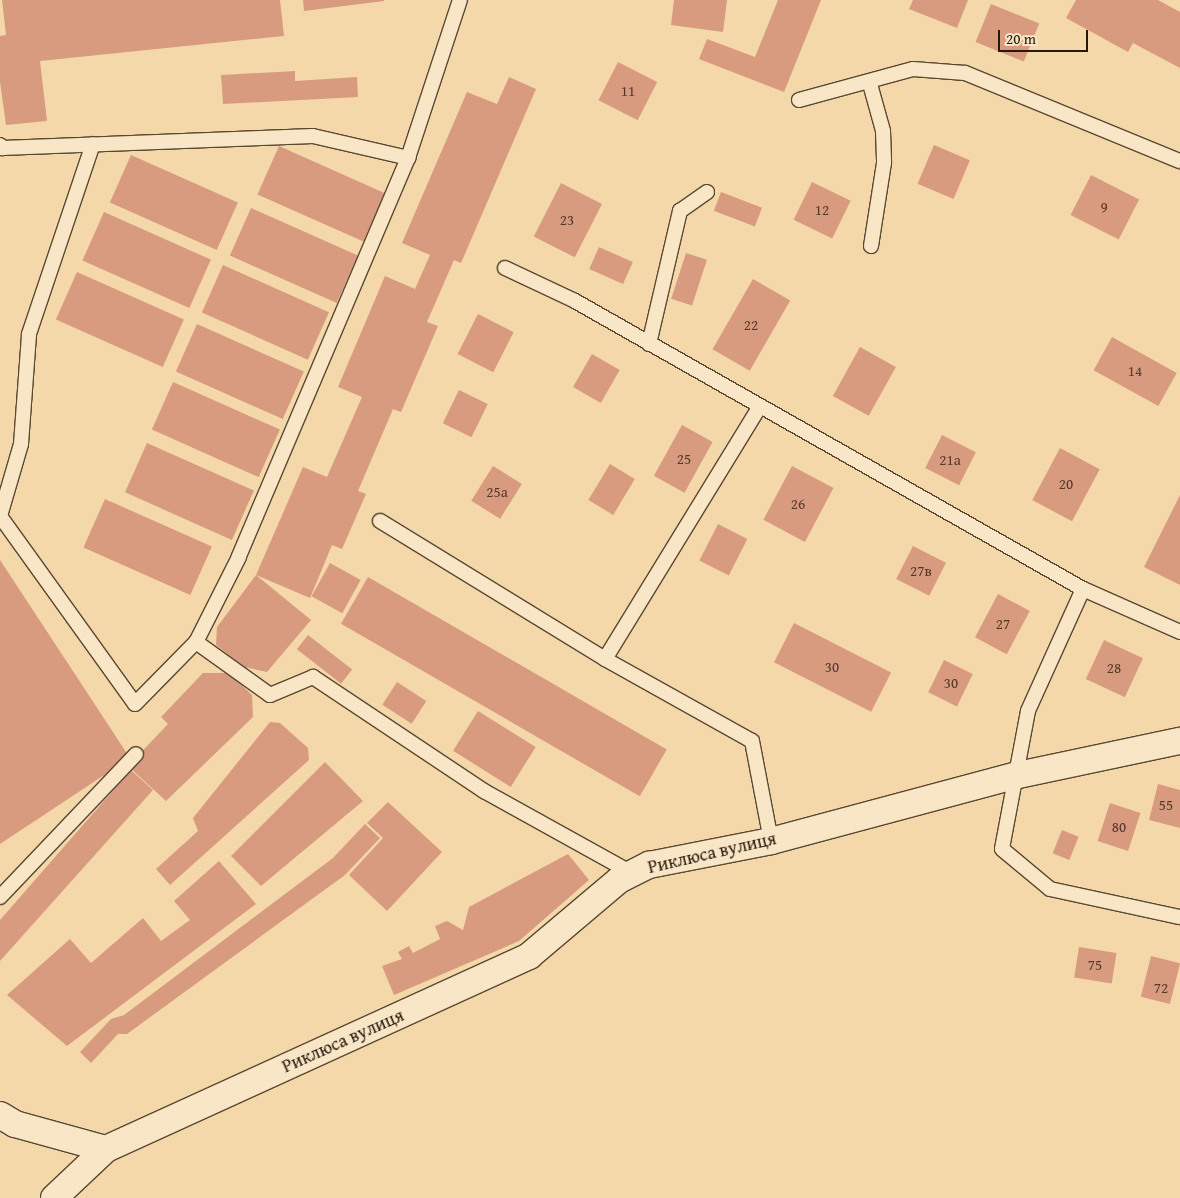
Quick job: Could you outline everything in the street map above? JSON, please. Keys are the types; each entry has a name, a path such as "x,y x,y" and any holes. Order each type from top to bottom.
{"street":[{"name":"Риклюса вулиця","path":"54,1198 106,1149 529,956 619,880 649,865 771,840 1018,775 1180,741"},
{"path":"0,1115 15,1124 106,1149"}],"lane":[{"path":"93,144 29,334 21,444 0,516 135,704 196,642 239,557 408,158 460,0"},
{"path":"799,100 870,84 913,69 965,72 1180,161"},
{"path":"870,84 883,131 884,164 871,246"},
{"path":"1,149 313,136 408,158"},
{"path":"649,344 680,212 707,192"},
{"path":"505,268 575,301 759,408 1083,589 1180,632"},
{"path":"606,659 759,408"},
{"path":"380,521 606,659 752,741 771,840"},
{"path":"1083,589 1028,711 1018,775 1002,849 1050,889 1180,917"},
{"path":"196,642 270,694 313,677 484,791 632,874"},
{"path":"0,897 136,754"}],"building":[{"path":"2,0 280,0 284,36 40,61 47,121 6,125 0,82 0,36 6,35"},
{"path":"303,0 384,0 384,1 304,11"},
{"path":"674,0 727,0 723,32 671,25"},
{"path":"778,0 821,0 784,92 699,59 707,39 755,57"},
{"path":"913,0 968,0 957,28 909,9"},
{"path":"1076,0 1158,0 1180,12 1180,68 1133,43 1128,52 1066,18"},
{"path":"991,4 1039,23 1024,61 976,42"},
{"path":"618,62 657,82 638,120 598,100"},
{"path":"295,71 295,81 357,77 358,97 223,104 221,75"},
{"path":"509,77 536,89 461,263 454,260 427,322 438,326 401,412 393,409 358,491 366,494 342,549 332,545 310,598 256,575 303,467 327,477 362,397 338,387 385,276 415,289 430,255 402,243 467,92 497,104"},
{"path":"934,145 970,160 953,199 918,184"},
{"path":"279,146 385,193 363,242 257,194"},
{"path":"131,155 238,203 217,250 110,203"},
{"path":"1091,175 1139,200 1119,240 1071,215"},
{"path":"812,182 851,201 832,239 794,220"},
{"path":"561,183 602,204 575,257 534,236"},
{"path":"721,192 762,208 755,226 714,211"},
{"path":"251,208 358,256 337,303 230,256"},
{"path":"104,212 211,260 189,308 82,260"},
{"path":"599,247 633,262 623,284 589,269"},
{"path":"686,253 707,260 692,305 671,299"},
{"path":"223,265 329,312 308,360 202,313"},
{"path":"77,272 184,320 163,367 56,320"},
{"path":"753,279 790,300 750,371 712,349"},
{"path":"478,314 514,332 493,372 458,354"},
{"path":"197,324 304,372 283,419 176,372"},
{"path":"1112,337 1177,373 1158,406 1094,370"},
{"path":"860,347 896,367 869,416 833,396"},
{"path":"592,354 620,370 601,403 573,387"},
{"path":"173,382 280,430 259,477 152,430"},
{"path":"459,390 488,404 472,437 443,423"},
{"path":"682,425 713,442 684,493 654,476"},
{"path":"942,435 976,452 959,485 925,468"},
{"path":"147,443 254,491 232,540 125,492"},
{"path":"1060,448 1100,469 1072,521 1032,500"},
{"path":"610,464 635,479 613,515 588,500"},
{"path":"493,466 522,484 500,519 471,501"},
{"path":"792,466 833,488 805,542 763,520"},
{"path":"1180,495 1180,585 1144,567"},
{"path":"105,499 212,547 190,595 83,547"},
{"path":"718,524 747,539 729,576 699,561"},
{"path":"913,546 946,563 929,596 896,579"},
{"path":"0,560 130,758 0,844"},
{"path":"330,563 361,580 342,613 312,596"},
{"path":"256,575 311,620 267,672 244,667 216,645 217,627"},
{"path":"368,577 667,750 640,796 341,624"},
{"path":"998,594 1030,611 1007,654 975,637"},
{"path":"794,623 891,672 871,712 774,662"},
{"path":"308,635 352,669 341,684 297,649"},
{"path":"1104,640 1143,658 1125,697 1086,679"},
{"path":"944,660 973,674 957,706 928,692"},
{"path":"203,673 229,673 252,695 253,717 166,801 128,766 168,724 161,717"},
{"path":"397,682 426,701 412,724 382,705"},
{"path":"478,711 536,747 511,787 453,751"},
{"path":"270,722 280,723 308,748 309,760 170,885 156,869 198,831 193,818"},
{"path":"325,762 363,801 261,886 231,856"},
{"path":"131,770 153,790 0,961 0,920"},
{"path":"1158,784 1180,790 1180,828 1149,820"},
{"path":"388,802 442,852 387,911 349,875 383,838 367,823"},
{"path":"1110,803 1140,813 1128,851 1098,841"},
{"path":"365,824 380,838 345,875 127,1034 118,1034 91,1063 80,1052 111,1019 124,1015 333,858"},
{"path":"1062,830 1079,837 1069,860 1053,853"},
{"path":"568,854 589,880 519,941 394,995 382,966 402,959 398,952 409,946 413,953 440,939 435,926 447,921 463,930 469,907"},
{"path":"219,861 256,904 67,1046 7,995 70,939 91,963 143,918 161,941 190,920 174,901"},
{"path":"1079,947 1117,953 1112,984 1074,978"},
{"path":"1151,956 1180,963 1170,1004 1141,997"}]}
